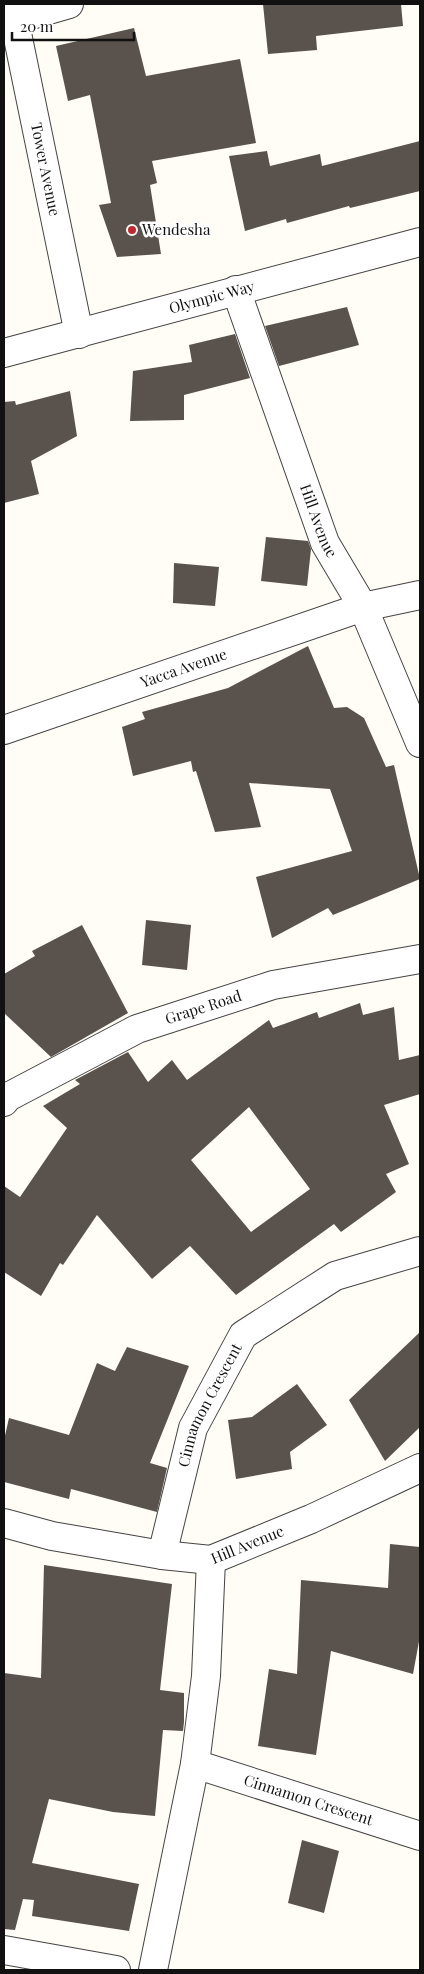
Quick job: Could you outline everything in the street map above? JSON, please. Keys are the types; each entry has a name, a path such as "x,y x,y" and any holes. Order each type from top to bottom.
{"street":[{"path":"13,12 69,4"},
{"name":"Tower Avenue","path":"13,12 79,334"},
{"name":"Olympic Way","path":"4,353 420,242"},
{"name":"Hill Avenue","path":"236,290 325,543 363,607 420,743"},
{"name":"Yacca Avenue","path":"4,730 363,607 420,595"},
{"name":"Grape Road","path":"4,1102 8,1097 137,1029 273,985 420,960"},
{"name":"Cinnamon Crescent","path":"162,1555 193,1428 243,1335 335,1276 420,1251"},
{"name":"Hill Avenue","path":"4,1523 52,1536 162,1555 211,1560 311,1519 420,1468"},
{"path":"153,1970 195,1764 206,1676 211,1560"},
{"name":"Cinnamon Crescent","path":"195,1764 420,1836"},
{"path":"4,1950 116,1970"}],"building":[{"path":"263,4 401,4 403,26 316,36 317,50 268,54"},
{"path":"134,28 146,76 240,59 256,143 152,161 157,183 150,185 161,254 117,257 99,205 111,203 90,95 68,101 56,46"},
{"path":"420,141 420,191 350,208 349,206 287,223 286,219 245,231 229,156 267,151 270,166 320,154 322,166"},
{"path":"347,307 359,345 279,366 265,326"},
{"path":"235,334 250,378 184,395 184,420 130,421 133,371 192,362 189,345"},
{"path":"70,391 77,436 31,461 39,494 4,503 4,402 15,401 16,405"},
{"path":"266,537 308,541 311,549 307,586 261,581"},
{"path":"174,563 219,567 215,606 173,603"},
{"path":"308,646 334,708 347,707 364,718 386,767 394,765 420,879 333,915 328,908 272,938 256,877 352,851 330,789 249,783 261,827 215,832 196,771 193,772 191,761 133,776 122,727 145,719 142,712 228,688"},
{"path":"146,920 191,925 187,970 142,965"},
{"path":"82,925 128,1013 51,1057 4,1013 4,974 35,956 32,951"},
{"path":"360,1003 363,1015 394,1007 399,1060 420,1055 420,1094 384,1105 409,1164 386,1174 396,1192 341,1232 334,1224 236,1295 190,1246 152,1279 97,1215 63,1265 60,1263 41,1296 4,1272 4,1186 20,1197 67,1128 43,1106 80,1084 75,1080 128,1052 148,1082 172,1060 187,1080 269,1020 273,1028 317,1012 319,1018","holes":["249,1107 310,1189 251,1232 191,1160"]},
{"path":"420,1332 420,1427 385,1461 349,1400"},
{"path":"127,1347 189,1366 150,1463 167,1468 157,1512 71,1489 69,1499 4,1482 4,1440 9,1418 69,1435 97,1363 115,1371"},
{"path":"297,1384 327,1425 290,1452 292,1469 236,1479 228,1420 252,1417"},
{"path":"390,1544 420,1547 420,1636 413,1674 331,1651 316,1755 258,1746 269,1669 297,1674 301,1580 388,1588"},
{"path":"44,1565 172,1584 160,1690 184,1693 184,1722 183,1731 163,1730 155,1816 113,1812 49,1799 32,1863 139,1884 129,1931 32,1916 34,1900 23,1899 15,1930 4,1929 4,1673 41,1678"},
{"path":"302,1840 339,1851 324,1913 288,1903"}],"place":[{"name":"Wendesha","path":"132,230"}]}
